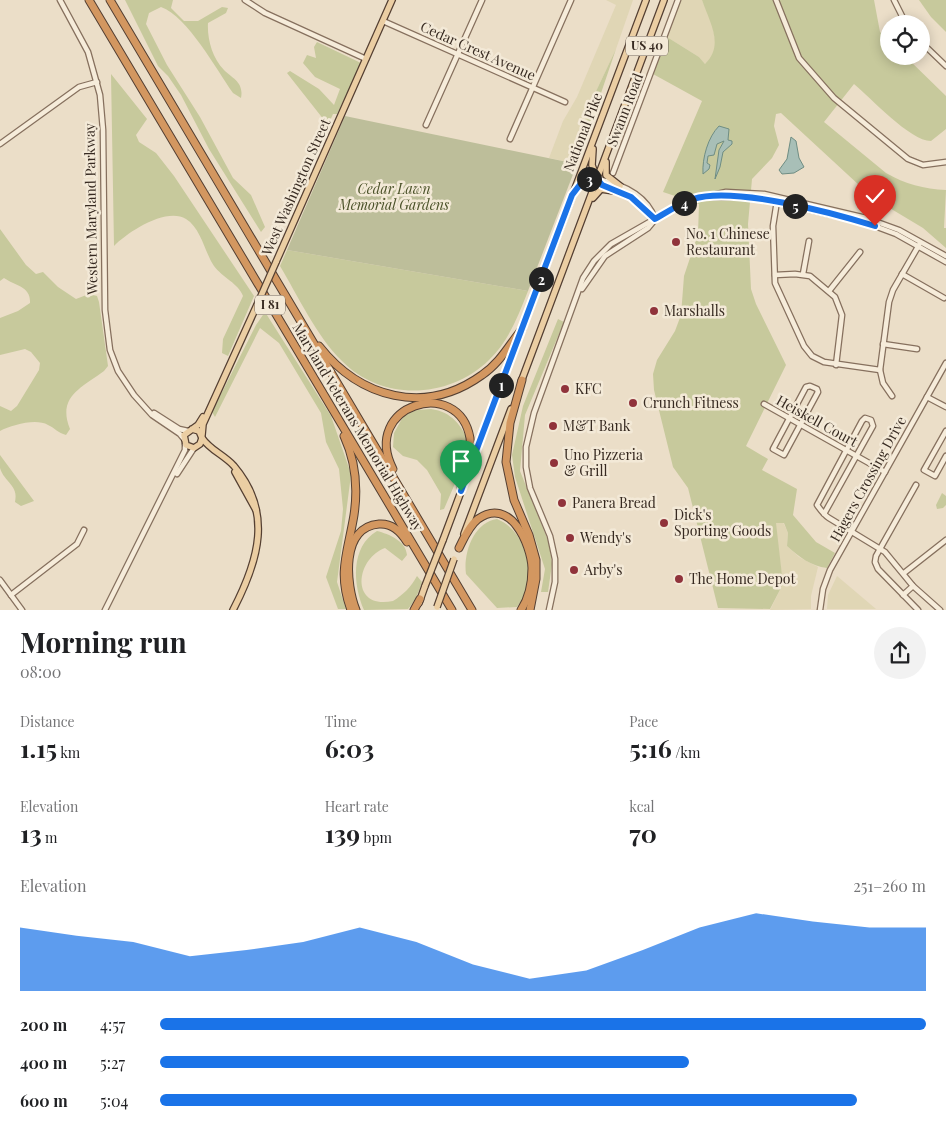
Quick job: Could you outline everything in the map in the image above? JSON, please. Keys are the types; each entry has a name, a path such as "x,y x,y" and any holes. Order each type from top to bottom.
{"highway":[{"name":"Maryland Veterans Memorial Highway","path":"88,0 452,610"},
{"name":"Maryland Veterans Memorial Highway","path":"110,0 472,610"},
{"path":"277,282 318,343 343,372 368,388 395,396 410,398 437,395 468,384 492,367 522,329"},
{"path":"522,380 510,423 506,462 514,500 536,560 536,579 530,610"},
{"path":"322,391 350,450 356,476 356,504 343,575 351,610"},
{"path":"424,530 387,454 386,440 390,427 405,410 419,404 435,404 450,409 462,419 470,441 469,458 461,483 461,491"},
{"path":"458,548 472,525 482,517 500,514 512,520 523,536 531,560 530,588 521,610"},
{"path":"356,610 349,585 350,556 359,534 376,525 388,525 399,532 439,586"},
{"path":"444,562 478,610"},
{"path":"415,610 420,600"}],"main road":[{"name":"West Washington Street","path":"195,448 202,436 202,427 392,0"},
{"name":"National Pike","path":"420,600 646,0"},
{"name":"US 40","path":"436,608 664,0"},
{"path":"572,195 582,182 597,179 593,170 592,153 608,102"},
{"path":"608,150 605,171 620,186"},
{"path":"556,290 560,286 595,194 601,189 614,191"},
{"name":"West Washington Street","path":"184,442 190,430 200,422 221,384"},
{"path":"190,430 202,436 208,445 229,460 243,476 252,492 258,525 256,557 249,577 233,610"},
{"path":"184,442 195,448 206,448 229,466 237,476 256,510"}],"street":[{"name":"Western Maryland Parkway","path":"60,0 82,38 97,82 103,130 107,337 114,361 134,395 162,424 180,434 184,442"},
{"path":"245,0 265,13 366,59"},
{"path":"426,125 482,0"},
{"path":"510,139 571,0"},
{"name":"Swann Road","path":"613,173 678,0"},
{"path":"776,0 799,58 834,98 908,159 923,164 946,162"},
{"path":"894,0 902,15"},
{"name":"Cedar Crest Avenue","path":"383,21 565,102"},
{"path":"930,51 946,66"},
{"path":"0,144 79,87 97,82"},
{"path":"597,179 620,186 641,196 650,207 655,219"},
{"path":"597,179 602,185 631,197 655,219"},
{"path":"549,610 555,582 555,558 550,536 530,488 526,467 526,446 534,413 578,297 583,278 594,261 611,244 695,199 753,197 778,200 875,226 946,256"},
{"path":"778,200 773,226 774,275 778,293 808,352 818,360 836,365 880,370"},
{"path":"638,228 644,221 645,210"},
{"path":"578,297 597,264 605,256 648,228 655,219"},
{"path":"803,274 809,241"},
{"path":"919,244 946,262"},
{"path":"892,396 883,383 880,370 890,296 919,244"},
{"path":"829,291 860,252"},
{"path":"774,275 803,274 815,279 838,302 842,316 836,365"},
{"path":"902,274 944,298"},
{"path":"883,344 917,349"},
{"name":"Hagers Crossing Drive","path":"820,610 826,580 946,363"},
{"path":"812,386 818,392 784,455 773,449 789,418 806,387 812,386"},
{"path":"927,397 946,407"},
{"name":"Heiskell Court","path":"764,404 885,472"},
{"name":"Western Maryland Parkway","path":"150,412 183,430 190,430"},
{"path":"824,514 873,426 871,420 865,418 862,421 816,503 824,514 880,548 904,573 913,586 940,610"},
{"path":"946,431 924,470 935,476 946,456"},
{"path":"168,488 185,450 184,442"},
{"path":"105,610 164,495 195,448"},
{"path":"916,485 875,559 876,566 918,610"},
{"path":"11,595 77,544 84,530"},
{"path":"904,573 946,540"},
{"path":"0,580 22,610"},
{"path":"902,595 913,586"}],"shaded area":[{"path":"606,0 633,0 616,49 590,104 587,121 577,145 579,150 577,164 549,158 563,121 577,97 616,5"},
{"path":"681,0 702,0 712,22 716,45 712,57 705,64 699,57 667,37"},
{"path":"783,522 788,533 787,546 799,557 818,567 811,596 811,609 770,610 783,584 775,523"},
{"path":"837,576 876,609 827,609 828,595"}],"green space":[{"path":"125,0 173,0 171,8 184,21 198,21 222,7 228,8 226,13 208,23 208,35 216,60 239,84 242,93 241,98 233,93 191,32 171,13 161,7 149,13 146,24 167,65 200,117 233,178 251,195 265,227 261,232 209,149 181,95 168,76 158,66"},
{"path":"702,0 874,0 880,32 880,65 914,65 946,96 946,129 931,141 922,139 902,127 854,84 824,122 886,173 915,185 946,190 944,228 946,228 946,248 923,228 873,198 781,113 776,114 774,126 779,145 772,158 752,179 748,224 751,289 756,304 786,365 746,446 768,459 762,470 797,489 793,515 816,542 835,553 827,568 810,563 787,546 788,533 784,523 776,523 783,584 770,609 718,608 688,488 673,467 654,390 653,374 657,360 675,331 681,315 684,276 698,234 699,204 663,192 702,101 653,74 667,37 699,57 705,64 711,57 714,49 715,41"},
{"path":"919,0 946,0 946,32 931,17"},
{"path":"317,42 361,63 337,114 333,114 328,125 287,73 290,71 319,89 334,105 340,89 315,77 303,63 307,55 316,58 314,47"},
{"path":"616,49 583,146 579,150 577,145 587,121 590,104"},
{"path":"111,74 147,119 136,135 139,142 156,153 174,176 254,296 228,356 222,353 223,339 243,296 238,288 214,266 199,234 191,223 178,216 168,216 138,228 114,246"},
{"name":"Cedar Lawn Memorial Gardens","path":"345,116 577,164 528,291 287,250"},
{"path":"0,229 26,265 36,274 43,272 58,287 76,299 89,294 97,296 99,302 108,366 80,388 69,401 67,418 70,429 66,435 48,425 37,422 17,425 0,431 0,406 11,411 17,406 39,370 40,363 31,352 25,349 0,355 0,318 18,311 30,303 30,297 22,287 4,278 0,281"},
{"path":"287,250 528,291 512,328 502,345 489,360 473,373 455,382 435,388 416,391 396,389 376,384 358,374 342,361 324,340 280,266"},
{"path":"265,312 331,416 351,475 337,582 346,609 338,609 326,577 341,531 343,509 339,469 326,442 321,413 279,343 260,328 215,417 212,412 256,325"},
{"path":"558,319 564,322 525,415 520,471 549,543 552,564 548,592 541,592 545,569 515,477 512,455 523,406"},
{"path":"431,409 445,413 455,420 470,444 444,509 440,510 441,494 427,470 417,460 403,456 393,447 394,433 404,415 417,410"},
{"path":"0,455 34,501 21,506 15,502 15,491 0,468"},
{"path":"942,493 946,496 946,505 943,508 937,509 936,505"},
{"path":"497,519 514,532 525,550 529,572 528,583 526,594 517,607 497,608 466,574 468,548 476,532 489,521"},
{"path":"377,531 392,536 400,542 404,546 407,555 402,561 385,548 375,554 363,572 362,582 364,591 369,598 379,602 393,601 412,584 417,576 422,582 413,603 408,609 364,610 360,600 356,578 358,556 368,538"}],"water":[{"path":"719,126 729,129 728,140 732,141 732,144 723,152 715,179 719,150 724,141 717,144 714,155 708,156 707,163 710,165 709,169 703,174 703,168 709,142"},
{"path":"791,137 796,141 799,158 804,167 794,173 782,174 779,170 787,159"}],"place":[{"name":"No. 1 Chinese Restaurant","path":"676,242"},
{"name":"Marshalls","path":"654,311"},
{"name":"KFC","path":"565,389"},
{"name":"Crunch Fitness","path":"633,403"},
{"name":"M&T Bank","path":"553,426"},
{"name":"Uno Pizzeria & Grill","path":"554,463"},
{"name":"Panera Bread","path":"562,503"},
{"name":"Dick's Sporting Goods","path":"664,523"},
{"name":"Wendy's","path":"570,538"},
{"name":"Arby's","path":"574,570"},
{"name":"The Home Depot","path":"679,579"}],"route":[{"path":"461,491 572,195 582,182 587,179 597,179 602,185 631,197 655,219 695,199 742,196 763,199 875,226"}]}
